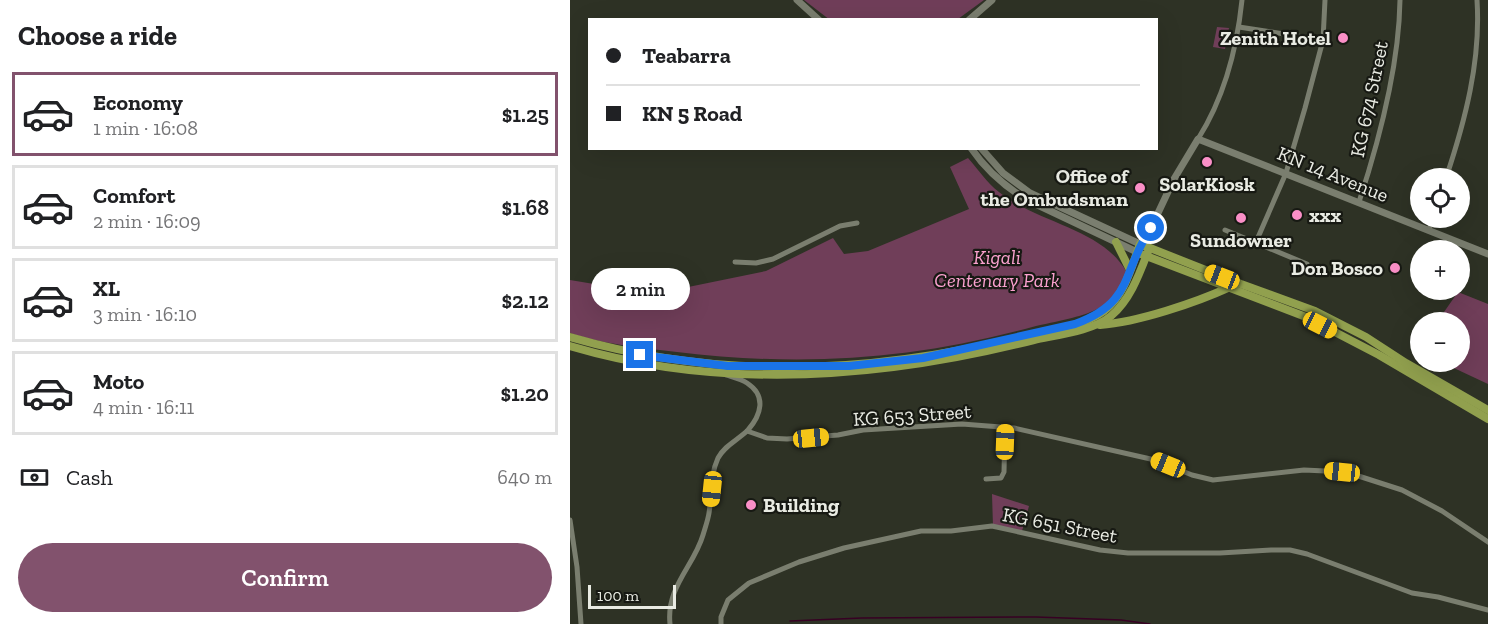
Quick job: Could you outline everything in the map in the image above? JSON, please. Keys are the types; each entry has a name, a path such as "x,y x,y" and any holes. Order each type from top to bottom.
{"main road":[{"path":"797,0 817,18"},
{"path":"971,18 992,0"},
{"path":"570,337 640,355 728,366 849,366 923,358 1021,338 1075,324 1093,318 1121,292 1139,248 1151,228 1173,179 1198,139"},
{"name":"KN 14 Avenue","path":"1198,139 1488,254"},
{"path":"972,150 981,162 1011,190 1027,200 1071,215 1147,252 1306,317 1378,355 1488,419"},
{"path":"983,150 1017,185 1116,242 1139,248"},
{"path":"1092,326 1110,317 1125,301 1147,252 1151,228"},
{"path":"1116,242 1130,270"},
{"path":"1147,252 1315,311 1366,338 1488,410"},
{"path":"570,346 631,361 724,374 842,373 906,367 999,350 1092,326 1126,321 1206,298 1230,287"}],"street":[{"path":"1198,139 1217,102 1239,27 1242,0"},
{"path":"1256,242 1286,173 1323,40 1325,0"},
{"name":"KG 674 Street","path":"1359,202 1382,126 1401,0"},
{"path":"1449,168 1466,110 1474,70 1477,0"},
{"path":"1239,27 1323,40"},
{"path":"735,262 756,263 773,259 840,226 856,224"},
{"path":"1226,230 1307,264"},
{"path":"670,624 669,614 675,590 702,539 709,513 713,473 717,459 729,444 747,431 761,411 761,404 756,393 748,383 724,374"},
{"name":"KG 653 Street","path":"747,431 767,438 786,439 838,435 864,430 962,424 1005,427 1155,460 1208,479 1243,478 1304,470 1346,472 1402,490 1442,511 1488,542"},
{"path":"986,479 1001,478 1004,472 1005,427"},
{"path":"570,520 577,567 581,624"},
{"name":"KG 651 Street","path":"721,624 725,607 736,593 750,583 799,562 844,548 921,531 992,526 1100,550 1128,553 1290,550 1307,554 1412,593 1488,610"}],"green space":[{"path":"804,0 984,0 959,18 827,18"},
{"path":"1217,27 1229,28 1225,49 1213,47"},
{"name":"Kigali Centenary Park","path":"968,158 999,192 1014,203 1085,235 1115,257 1126,271 1112,298 1097,309 1084,314 991,337 946,347 858,357 769,359 723,357 623,345 570,333 570,280 654,294 766,271 833,238 844,254 868,251 969,209 950,167"},
{"path":"1470,297 1488,304 1488,384 1462,372 1470,372 1470,312 1444,312 1452,300 1470,300"},
{"path":"992,494 1029,506 1022,531 993,527"}],"waterway":[{"path":"790,621 862,618 1036,617 1121,620 1150,624"}],"place":[{"name":"Zenith Hotel","path":"1343,38"},
{"name":"SolarKiosk","path":"1207,162"},
{"name":"Office of the Ombudsman","path":"1140,188"},
{"name":"xxx","path":"1297,215"},
{"name":"Sundowner","path":"1241,218"},
{"name":"Don Bosco","path":"1395,268"},
{"name":"Building","path":"751,505"}],"route":[{"path":"640,355 728,366 849,366 923,358 1075,324 1093,318 1115,300 1126,282 1140,244 1151,228"}]}
